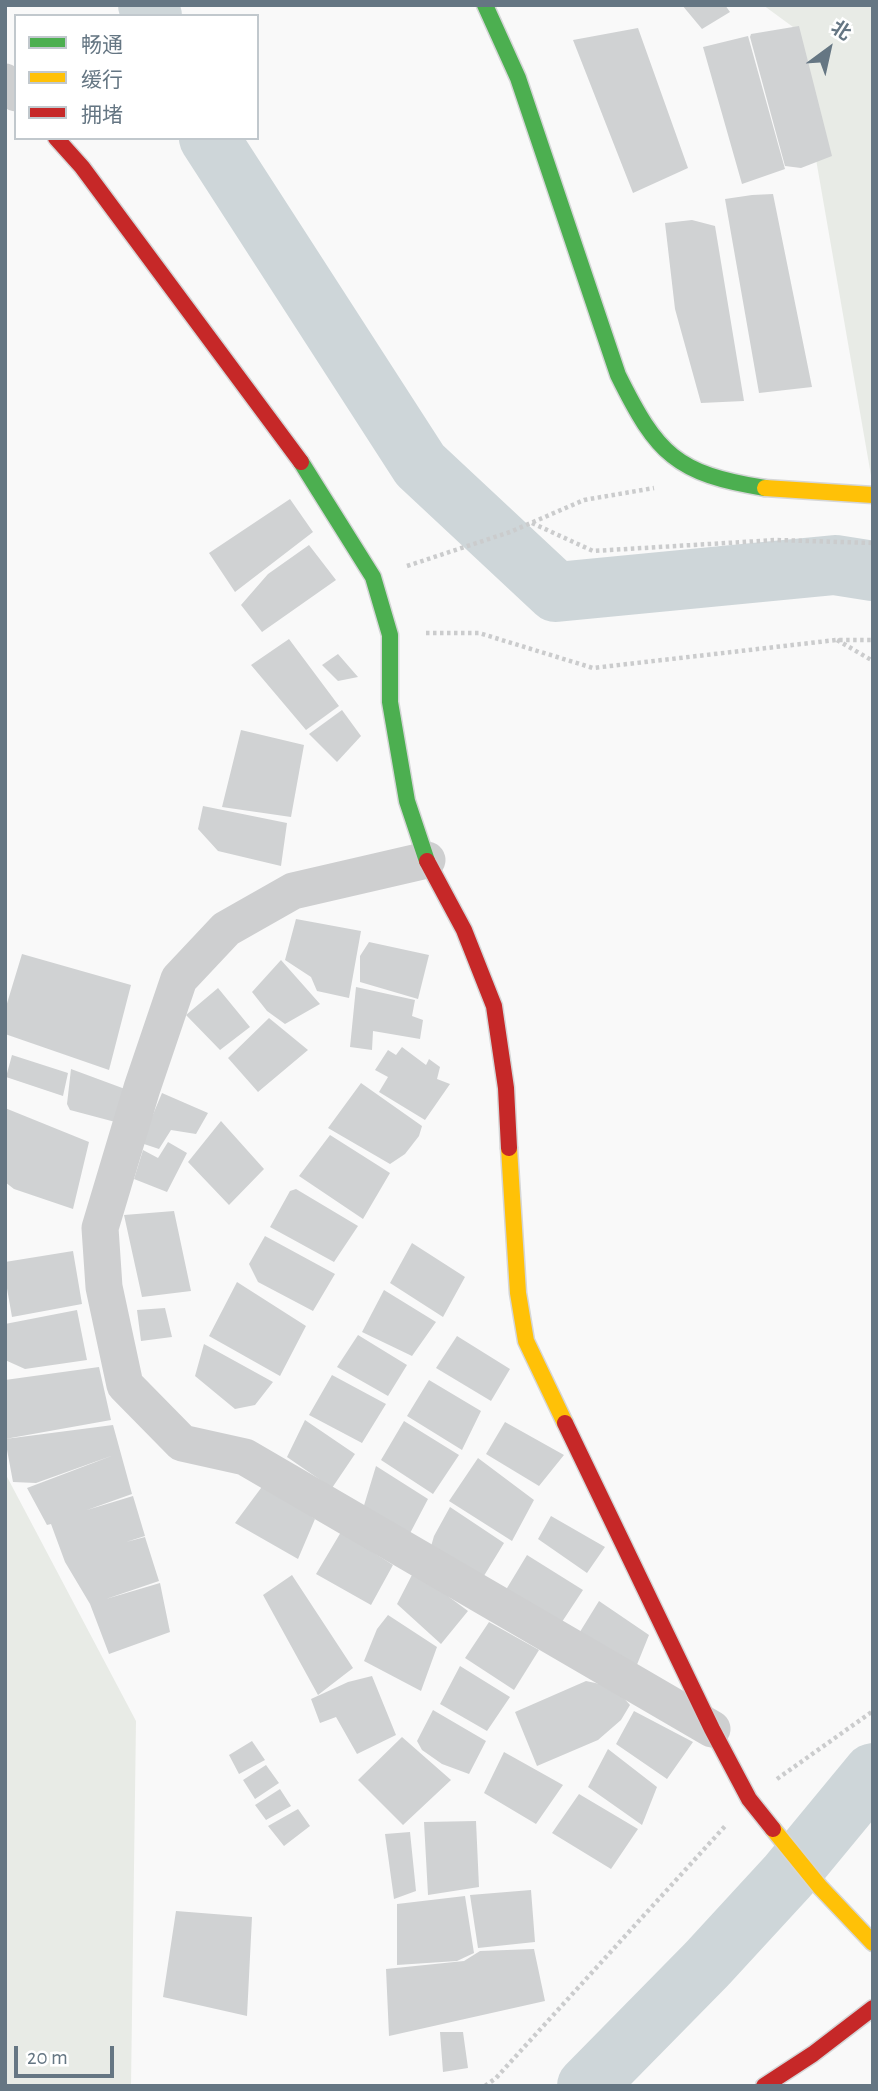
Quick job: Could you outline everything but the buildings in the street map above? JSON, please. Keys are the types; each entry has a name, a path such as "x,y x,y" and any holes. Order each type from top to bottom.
{"street":[{"path":"485,5 518,78 618,375 641,420 670,456 711,478 751,485 873,495"},
{"path":"58,140 82,167 294,451 373,577 390,635 390,702 407,801 426,860 464,930 494,1006 506,1088 518,1293 526,1341 712,1729 750,1799 820,1887 873,1942"},
{"path":"426,860 293,891 226,929 179,979 142,1088 100,1228 104,1287 125,1385 182,1443 245,1457 712,1729"},
{"path":"764,2086 871,2015"}],"path":[{"path":"411,564 510,532 584,500 711,478"},
{"path":"532,522 593,551 776,540 873,543"},
{"path":"390,635 448,631 479,633 593,668 836,640 873,640"},
{"path":"836,640 873,661"},
{"path":"485,2086 496,2078 750,1799 873,1711"}],"shaded area":[{"path":"763,5 873,5 873,487 793,27"},
{"path":"5,1473 136,1721 131,2086 5,2086"}],"waterway":[{"path":"148,5 151,14"},
{"path":"210,140 420,465 556,592 835,565 873,571"},
{"path":"587,2086 707,1964 788,1876 873,1773"}],"traffic: fast":[{"path":"485,5 518,78 618,375 632,402 658,442 690,467 710,476 765,488"},
{"path":"301,462 373,577 390,635 390,702 407,801 427,861"}],"traffic: slow":[{"path":"765,488 873,495"},
{"path":"509,1148 518,1293 526,1341 565,1423"},
{"path":"773,1829 820,1887 873,1943"}],"traffic: jam":[{"path":"58,140 82,167 301,462"},
{"path":"427,861 464,930 494,1006 506,1088 509,1148"},
{"path":"565,1423 712,1729 749,1799 773,1829"},
{"path":"764,2086 813,2054 873,2008"}]}
